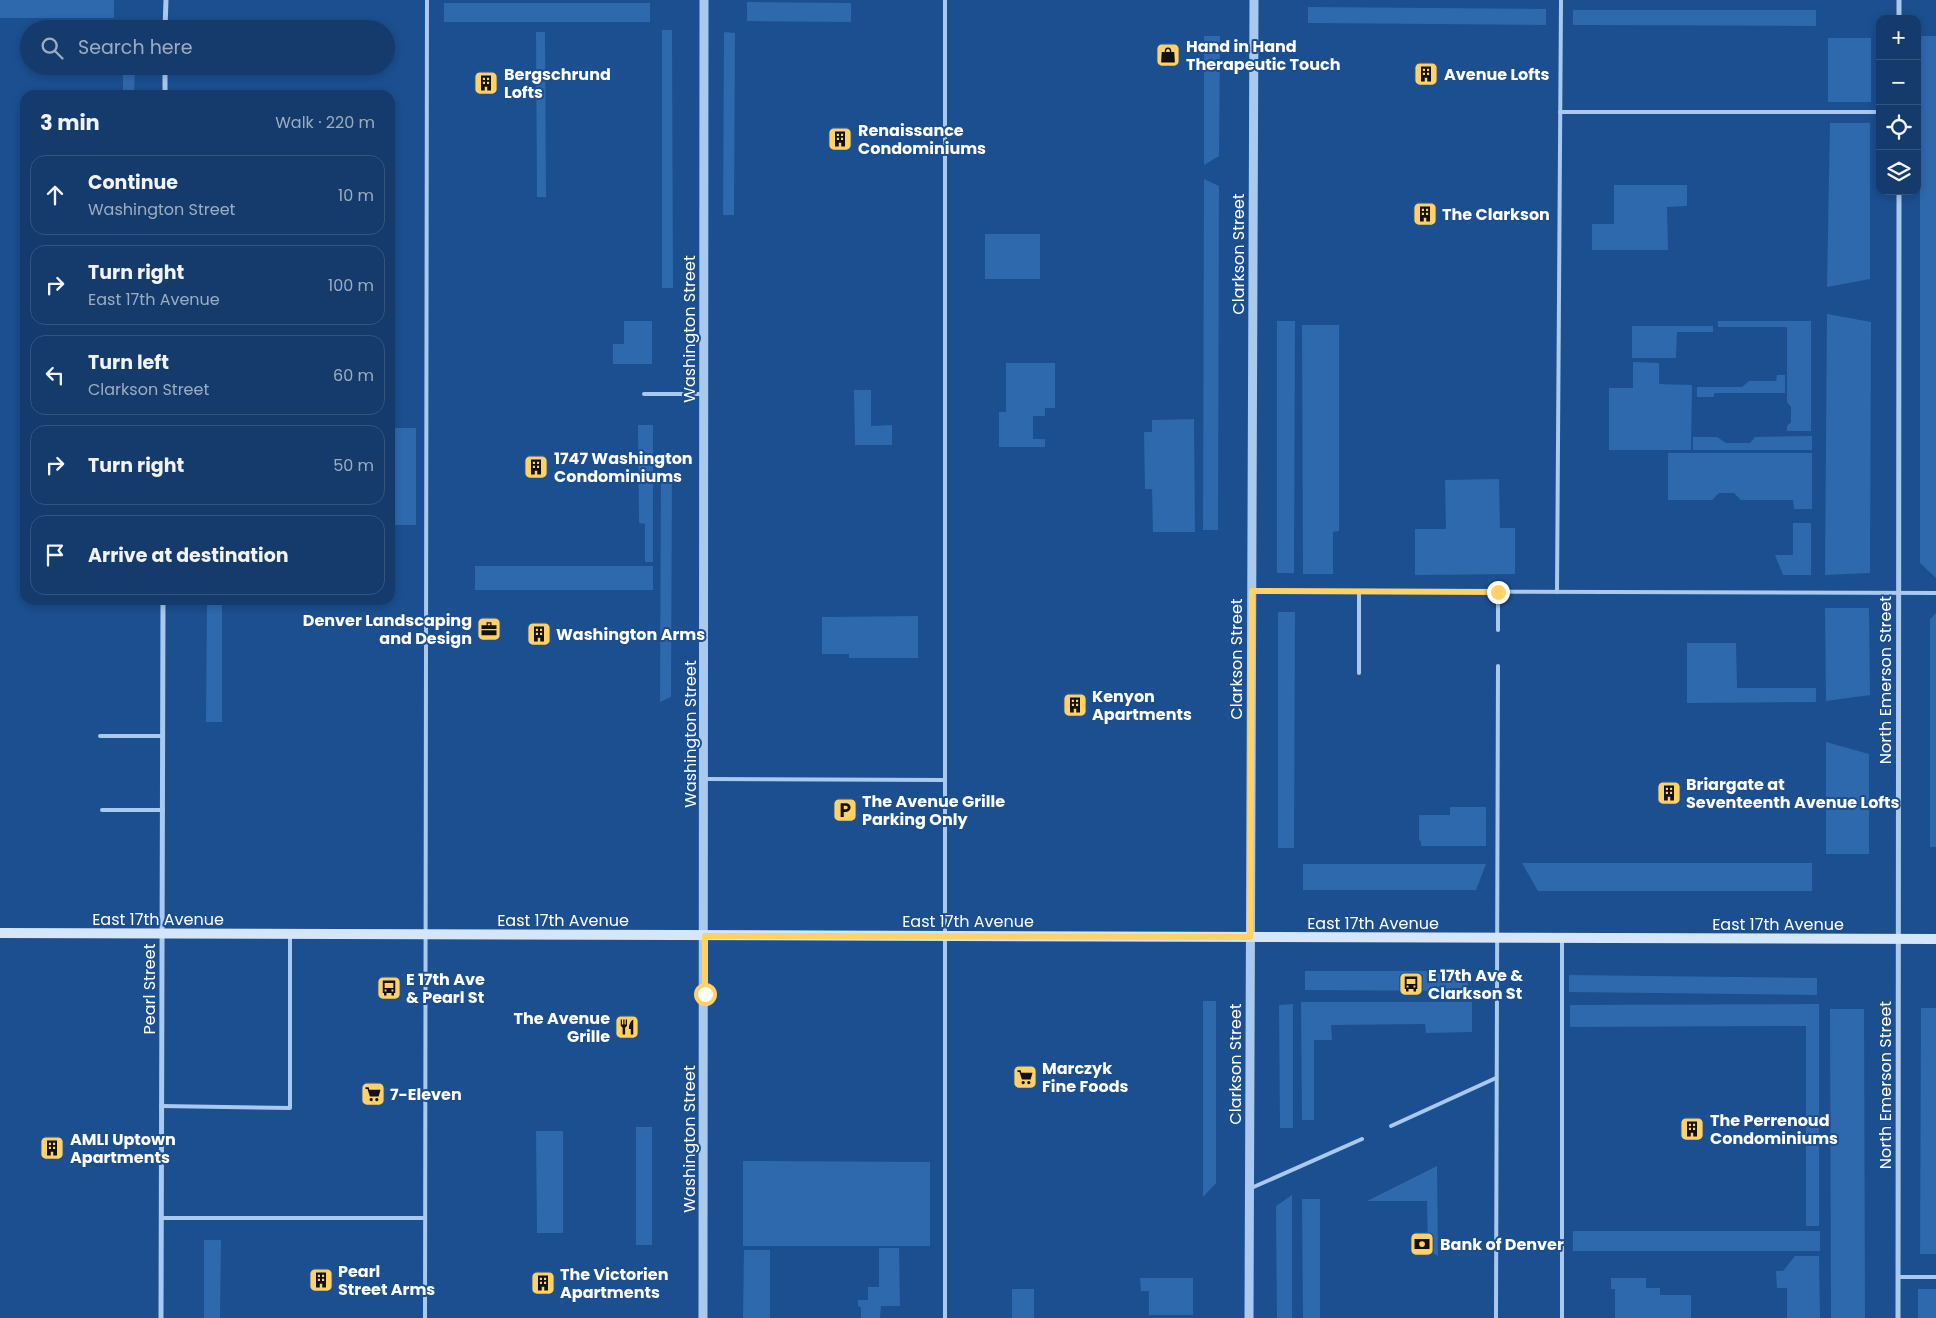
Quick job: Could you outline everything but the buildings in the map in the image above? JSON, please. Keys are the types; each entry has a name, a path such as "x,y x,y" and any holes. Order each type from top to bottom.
{"main road":[{"name":"East 17th Avenue","path":"0,934 1936,939"}],"street":[{"path":"165,20 166,0"},
{"name":"Washington Street","path":"703,1318 705,936 704,0"},
{"name":"Clarkson Street","path":"1249,1318 1254,0"},
{"path":"1899,0 1899,15"},
{"path":"165,75 165,90"},
{"name":"North Emerson Street","path":"1898,1318 1899,195"},
{"name":"Pearl Street","path":"161,1318 163,605"}],"lane":[{"path":"425,1318 427,0"},
{"path":"945,0 945,1318"},
{"path":"1557,592 1561,0"},
{"path":"1560,112 1876,112"},
{"path":"644,394 704,394"},
{"path":"1252,591 1936,593"},
{"path":"1359,591 1359,673"},
{"path":"1498,592 1498,630"},
{"path":"1496,1318 1498,666"},
{"path":"100,736 163,736"},
{"path":"705,779 945,780"},
{"path":"102,810 163,810"},
{"path":"161,1106 290,1108 290,934"},
{"path":"1562,938 1562,1318"},
{"path":"1391,1126 1496,1078"},
{"path":"1249,1189 1362,1139"},
{"path":"161,1218 426,1218"},
{"path":"1898,1277 1936,1277"}],"shaded area":[{"path":"0,0 114,0 114,18 0,18"},
{"path":"747,2 851,3 851,22 747,21"},
{"path":"444,3 650,3 650,22 444,22"},
{"path":"1308,7 1546,9 1546,25 1308,23"},
{"path":"1573,10 1816,10 1816,26 1573,25"},
{"path":"662,30 672,30 673,288 662,288"},
{"path":"536,32 545,32 546,197 537,197"},
{"path":"724,32 735,33 734,215 723,215"},
{"path":"1204,36 1220,36 1219,156 1204,165"},
{"path":"1921,36 1936,36 1936,578 1920,563"},
{"path":"1828,38 1871,38 1871,102 1828,102"},
{"path":"123,75 135,75 134,90 123,90"},
{"path":"1830,123 1870,123 1870,279 1827,287"},
{"path":"1204,179 1219,186 1218,530 1203,530"},
{"path":"1614,185 1687,185 1687,206 1667,207 1668,250 1592,250 1592,224 1614,224"},
{"path":"985,234 1040,234 1040,279 985,279"},
{"path":"1827,314 1871,322 1870,573 1825,575"},
{"path":"624,321 652,321 652,364 613,364 613,344 624,344"},
{"path":"1277,321 1295,321 1294,573 1277,573"},
{"path":"1718,321 1811,321 1811,431 1787,431 1787,426 1791,422 1791,407 1787,402 1787,327 1718,327"},
{"path":"1302,325 1339,325 1339,531 1333,532 1333,574 1303,574"},
{"path":"1632,326 1713,326 1713,332 1677,332 1676,358 1632,358"},
{"path":"1633,362 1659,363 1659,384 1692,385 1691,450 1609,450 1609,388 1633,388"},
{"path":"1006,363 1055,363 1055,408 1045,408 1045,416 1033,416 1033,439 1045,439 1045,447 999,447 999,412 1006,412"},
{"path":"1777,375 1785,375 1785,393 1714,393 1714,397 1697,397 1697,387 1742,387 1749,381 1776,381"},
{"path":"854,390 871,390 871,426 892,425 892,445 855,445"},
{"path":"1194,419 1195,532 1153,532 1152,489 1145,489 1144,432 1152,432 1152,420"},
{"path":"638,425 653,425 653,562 645,562 645,524 639,523"},
{"path":"395,428 416,428 416,525 395,525"},
{"path":"1812,436 1812,450 1693,450 1693,437 1717,437 1726,443 1750,443 1755,437"},
{"path":"1668,453 1812,453 1812,509 1794,509 1793,500 1741,500 1734,493 1719,493 1712,500 1668,500"},
{"path":"661,475 672,475 671,697 660,702"},
{"path":"1499,479 1500,528 1515,528 1515,574 1415,575 1415,529 1446,529 1445,480"},
{"path":"1793,523 1811,523 1811,575 1783,575 1775,555 1793,555"},
{"path":"475,566 653,566 653,590 475,590"},
{"path":"207,605 222,605 222,722 206,722"},
{"path":"1825,608 1869,608 1870,695 1826,701"},
{"path":"1278,612 1295,612 1294,848 1278,848"},
{"path":"1936,613 1936,847 1930,847 1930,619"},
{"path":"918,616 918,658 849,658 849,654 822,654 822,617"},
{"path":"1687,643 1736,643 1737,688 1816,688 1816,702 1687,703"},
{"path":"1826,742 1869,754 1869,854 1826,854"},
{"path":"1450,807 1486,807 1486,846 1421,846 1421,841 1419,840 1419,815 1450,815"},
{"path":"1522,863 1812,863 1812,891 1538,891"},
{"path":"1303,864 1486,864 1476,890 1303,890"},
{"path":"1305,971 1468,971 1468,991 1305,990"},
{"path":"1569,975 1817,978 1817,995 1569,992"},
{"path":"1203,1001 1216,1001 1216,1183 1203,1197"},
{"path":"1301,1002 1472,1002 1472,1032 1426,1033 1425,1024 1331,1025 1332,1040 1314,1040 1314,1120 1302,1120"},
{"path":"1293,1004 1293,1128 1280,1128 1279,1005"},
{"path":"1819,1004 1819,1226 1806,1226 1806,1026 1570,1027 1570,1005"},
{"path":"1921,1008 1936,1008 1936,1254 1920,1254"},
{"path":"1830,1009 1864,1009 1865,1318 1831,1318"},
{"path":"636,1127 652,1127 652,1245 636,1245"},
{"path":"536,1131 563,1131 563,1233 537,1233"},
{"path":"743,1161 930,1162 930,1246 743,1246"},
{"path":"1437,1166 1438,1256 1428,1250 1427,1201 1367,1201"},
{"path":"1292,1195 1292,1318 1277,1318 1276,1206"},
{"path":"1302,1199 1320,1199 1320,1318 1303,1318"},
{"path":"1573,1231 1820,1231 1820,1251 1573,1251"},
{"path":"204,1240 221,1240 220,1318 204,1318"},
{"path":"879,1248 899,1248 900,1306 881,1306 880,1318 861,1318 861,1307 858,1306 858,1300 868,1300 868,1287 879,1287"},
{"path":"744,1250 770,1250 770,1318 743,1318"},
{"path":"1795,1256 1819,1256 1820,1318 1787,1318 1787,1288 1777,1288 1776,1271 1783,1271"},
{"path":"1140,1278 1193,1278 1193,1315 1149,1315 1149,1291 1141,1291"},
{"path":"1611,1278 1646,1278 1646,1288 1660,1288 1660,1295 1691,1295 1691,1318 1615,1318 1615,1289 1611,1289"},
{"path":"1012,1289 1034,1289 1034,1318 1012,1318"},
{"path":"1918,1289 1936,1289 1936,1318 1918,1318"}],"place":[{"name":"Hand in Hand Therapeutic Touch","path":"1168,55"},
{"name":"Avenue Lofts","path":"1426,74"},
{"name":"Bergschrund Lofts","path":"486,83"},
{"name":"Renaissance Condominiums","path":"840,139"},
{"name":"The Clarkson","path":"1425,214"},
{"name":"1747 Washington Condominiums","path":"536,467"},
{"name":"Denver Landscaping and Design","path":"489,629"},
{"name":"Washington Arms","path":"539,634"},
{"name":"Kenyon Apartments","path":"1075,705"},
{"name":"Briargate at Seventeenth Avenue Lofts","path":"1669,793"},
{"name":"The Avenue Grille Parking Only","path":"845,810"},
{"name":"E 17th Ave & Clarkson St","path":"1411,984"},
{"name":"E 17th Ave & Pearl St","path":"389,988"},
{"name":"The Avenue Grille","path":"627,1027"},
{"name":"Marczyk Fine Foods","path":"1025,1077"},
{"name":"7-Eleven","path":"373,1094"},
{"name":"The Perrenoud Condominiums","path":"1692,1129"},
{"name":"AMLI Uptown Apartments","path":"52,1148"},
{"name":"Bank of Denver","path":"1422,1244"},
{"name":"Pearl Street Arms","path":"321,1280"},
{"name":"The Victorien Apartments","path":"543,1283"}],"route":[{"path":"705,994 705,936 1250,937 1252,591 1498,592"}]}
